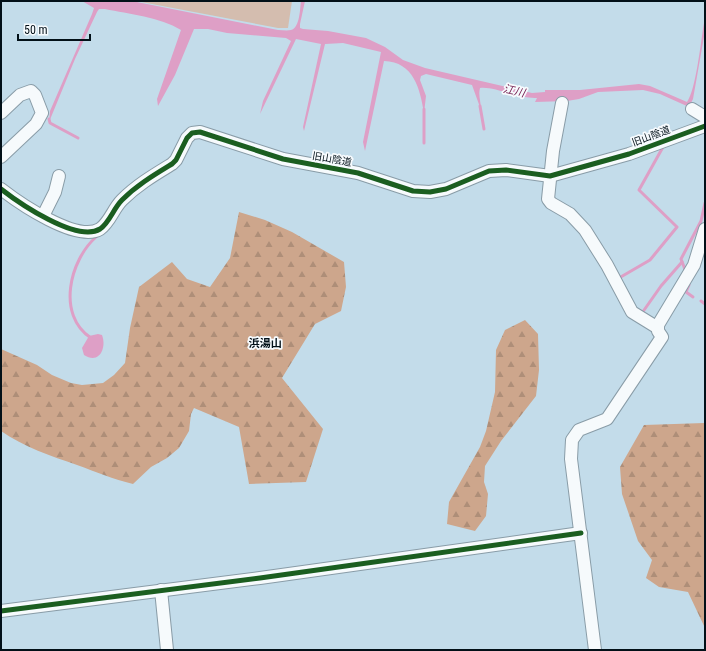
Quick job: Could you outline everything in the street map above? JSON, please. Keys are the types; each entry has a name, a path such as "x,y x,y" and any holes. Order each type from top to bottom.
{"street":[{"path":"1,113 20,95 31,91 35,95 42,113 36,124 1,157"},
{"path":"562,103 550,176 548,199 551,203 570,214 585,230 607,265 632,312 658,328 662,337 607,419 579,430 572,440 571,459 595,650"},
{"path":"692,109 705,117"},
{"name":"旧山陰道","path":"1,189 28,208 43,216 78,231 90,232 100,229 107,222 120,201 138,185 172,164 176,160 187,138 192,133 200,132 283,159 358,173 413,191 430,192 446,189 489,171 506,170 550,176 629,154 705,126"},
{"path":"43,216 55,192 59,176"},
{"path":"658,328 658,325 694,265 705,229"},
{"path":"1,611 260,578 580,533"},
{"path":"161,590 167,650"}],"shaded area":[{"path":"136,1 292,1 288,28 278,28"}],"green space":[{"path":"239,212 265,220 292,232 344,262 346,287 341,311 315,324 282,378 323,429 306,482 249,484 239,427 194,408 191,414 189,431 179,448 167,458 151,467 133,484 38,451 1,431 1,349 37,365 52,375 71,383 82,385 103,383 114,375 125,363 130,328 139,287 172,262 187,279 210,287 230,258"},
{"path":"525,320 538,334 539,370 536,396 501,441 485,466 484,482 488,494 486,516 475,531 447,524 449,502 480,447 486,431 495,392 496,350 505,330"},
{"path":"705,415 705,628 688,592 659,587 646,578 652,560 638,541 622,494 620,467 644,425 704,423"}],"water":[{"name":"江川","path":"82,1 132,1 278,30 291,30 298,22 301,1 305,1 300,28 328,31 366,38 385,47 403,60 425,68 532,93 545,92 545,90 580,90 639,84 650,86 687,102 696,76 704,23 705,31 693,99 689,107 660,94 643,90 598,92 579,99 567,101 535,102 537,98 522,97 492,89 480,88 479,93 481,110 472,85 426,74 421,76 420,80 426,96 424,113 414,78 402,66 384,61 365,151 363,142 381,52 343,43 325,44 304,131 303,127 321,44 296,39 260,114 263,101 291,41 286,38 227,33 208,29 194,29 175,75 158,106 157,99 181,30 154,19 105,9 99,9 97,12 75,59 49,122 50,111 94,8"},
{"path":"98,334 102,335 102,350 98,356 89,358 84,355 82,348 89,336"}],"waterway":[{"path":"480,106 484,129"},
{"path":"424,109 424,143"},
{"path":"49,119 50,123 78,138"},
{"path":"619,278 650,260 677,227 639,190 663,147"},
{"path":"686,272 681,259 701,221 705,203"},
{"path":"91,338 80,328 73,316 70,302 74,273 79,259 96,237"},
{"path":"642,313 661,286 682,262"},
{"path":"689,285 686,292 693,297"},
{"path":"701,301 705,304"}],"cycle path":[{"path":"1,189 34,212 49,220 77,231 90,232 100,229 122,200 146,180 172,164 176,160 187,138 192,133 200,132 283,159 358,173 413,191 430,192 446,189 489,171 506,170 550,176 629,154 705,126"},
{"path":"1,611 260,578 581,533"}],"district":[{"name":"浜湯山","path":"265,343"}]}
